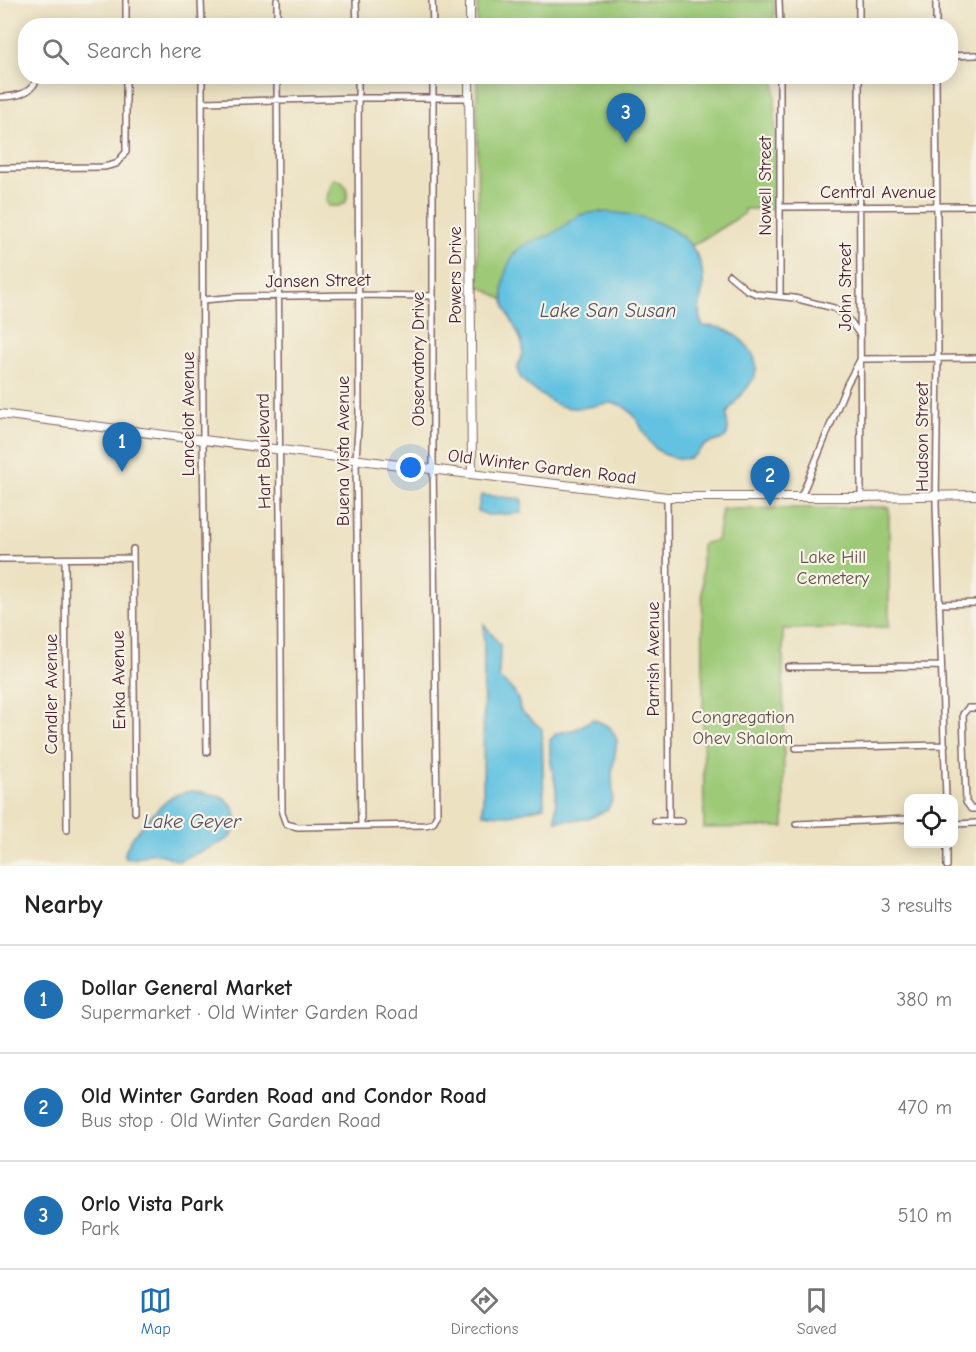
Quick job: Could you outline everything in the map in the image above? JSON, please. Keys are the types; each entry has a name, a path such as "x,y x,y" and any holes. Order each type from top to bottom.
{"main road":[{"path":"470,0 470,18"},
{"name":"Powers Drive","path":"469,84 471,474"},
{"name":"Old Winter Garden Road","path":"0,414 434,470 666,497 976,495"}],"street":[{"path":"126,0 126,18"},
{"path":"201,0 202,18"},
{"path":"277,0 277,18"},
{"path":"357,0 357,18"},
{"path":"432,0 433,18"},
{"path":"779,0 780,18"},
{"path":"859,0 859,18"},
{"path":"936,0 936,18"},
{"path":"958,56 976,56"},
{"path":"0,97 17,97 26,93 35,84"},
{"path":"0,168 104,167 116,164 126,152 126,84"},
{"name":"Lancelot Avenue","path":"202,84 203,440 207,752"},
{"name":"Hart Boulevard","path":"278,84 282,813 286,824 298,827 361,825"},
{"name":"Buena Vista Avenue","path":"358,84 359,413 357,459 361,825"},
{"name":"Observatory Drive","path":"361,825 426,825 435,821 438,811 433,84"},
{"name":"Nowell Street","path":"780,84 780,296"},
{"name":"John Street","path":"859,84 861,497"},
{"name":"Hudson Street","path":"936,84 937,496 946,794"},
{"path":"203,102 278,99 469,98"},
{"name":"Central Avenue","path":"780,207 976,206"},
{"path":"729,275 747,290 834,308 851,322 861,336"},
{"name":"Jansen Street","path":"203,300 279,296 433,296"},
{"path":"801,497 847,384 861,359 976,358"},
{"path":"847,384 861,387"},
{"name":"Parrish Avenue","path":"666,497 669,821"},
{"name":"Enka Avenue","path":"133,549 135,812"},
{"path":"0,559 133,558"},
{"name":"Candler Avenue","path":"65,559 67,830"},
{"path":"939,604 976,603"},
{"path":"788,667 941,666"},
{"path":"976,708 968,708 963,714 966,802 971,809 976,809"},
{"path":"796,748 945,745"},
{"path":"796,824 904,819"},
{"path":"655,821 682,821"},
{"path":"958,824 976,823"},
{"path":"947,848 948,866"}],"green space":[{"path":"477,0 774,0 774,18 477,18"},
{"path":"477,84 775,84 776,209 744,209 744,214 657,267 524,312 478,285"},
{"path":"333,179 341,181 346,187 347,199 340,206 329,206 326,200"},
{"name":"Congregation Ohev Shalom","path":"889,507 889,627 783,629 784,827 704,828 702,544 717,540 722,509"}],"water":[{"name":"Lake San Susan","path":"598,212 652,220 683,237 694,250 701,266 703,285 699,316 703,326 721,328 736,336 749,348 756,363 753,379 728,412 727,435 720,440 706,444 690,458 677,458 657,450 636,419 623,406 612,403 584,408 565,407 541,395 522,380 519,374 518,365 523,350 522,343 505,306 503,291 505,274 511,259 524,245 554,233 580,215"},
{"path":"481,495 522,499 522,513 488,515 478,511"},
{"path":"484,624 500,645 499,678 514,692 520,710 542,729 544,807 510,815 483,814"},
{"path":"593,719 610,727 617,740 612,773 613,798 608,809 588,819 556,821 556,788 550,757 550,740 557,733 576,729"},
{"name":"Lake Geyer","path":"192,791 220,796 230,804 234,810 236,823 229,838 178,861 156,854 135,859 125,858 125,852 135,834 160,807 174,796"}],"place":[{"name":"Orlo Vista Park","path":"626,143"},
{"name":"Dollar General Market","path":"122,472"},
{"name":"Old Winter Garden Road and Condor Road","path":"770,506"}],"park label":[{"name":"Lake Hill Cemetery","path":"833,567"}]}
